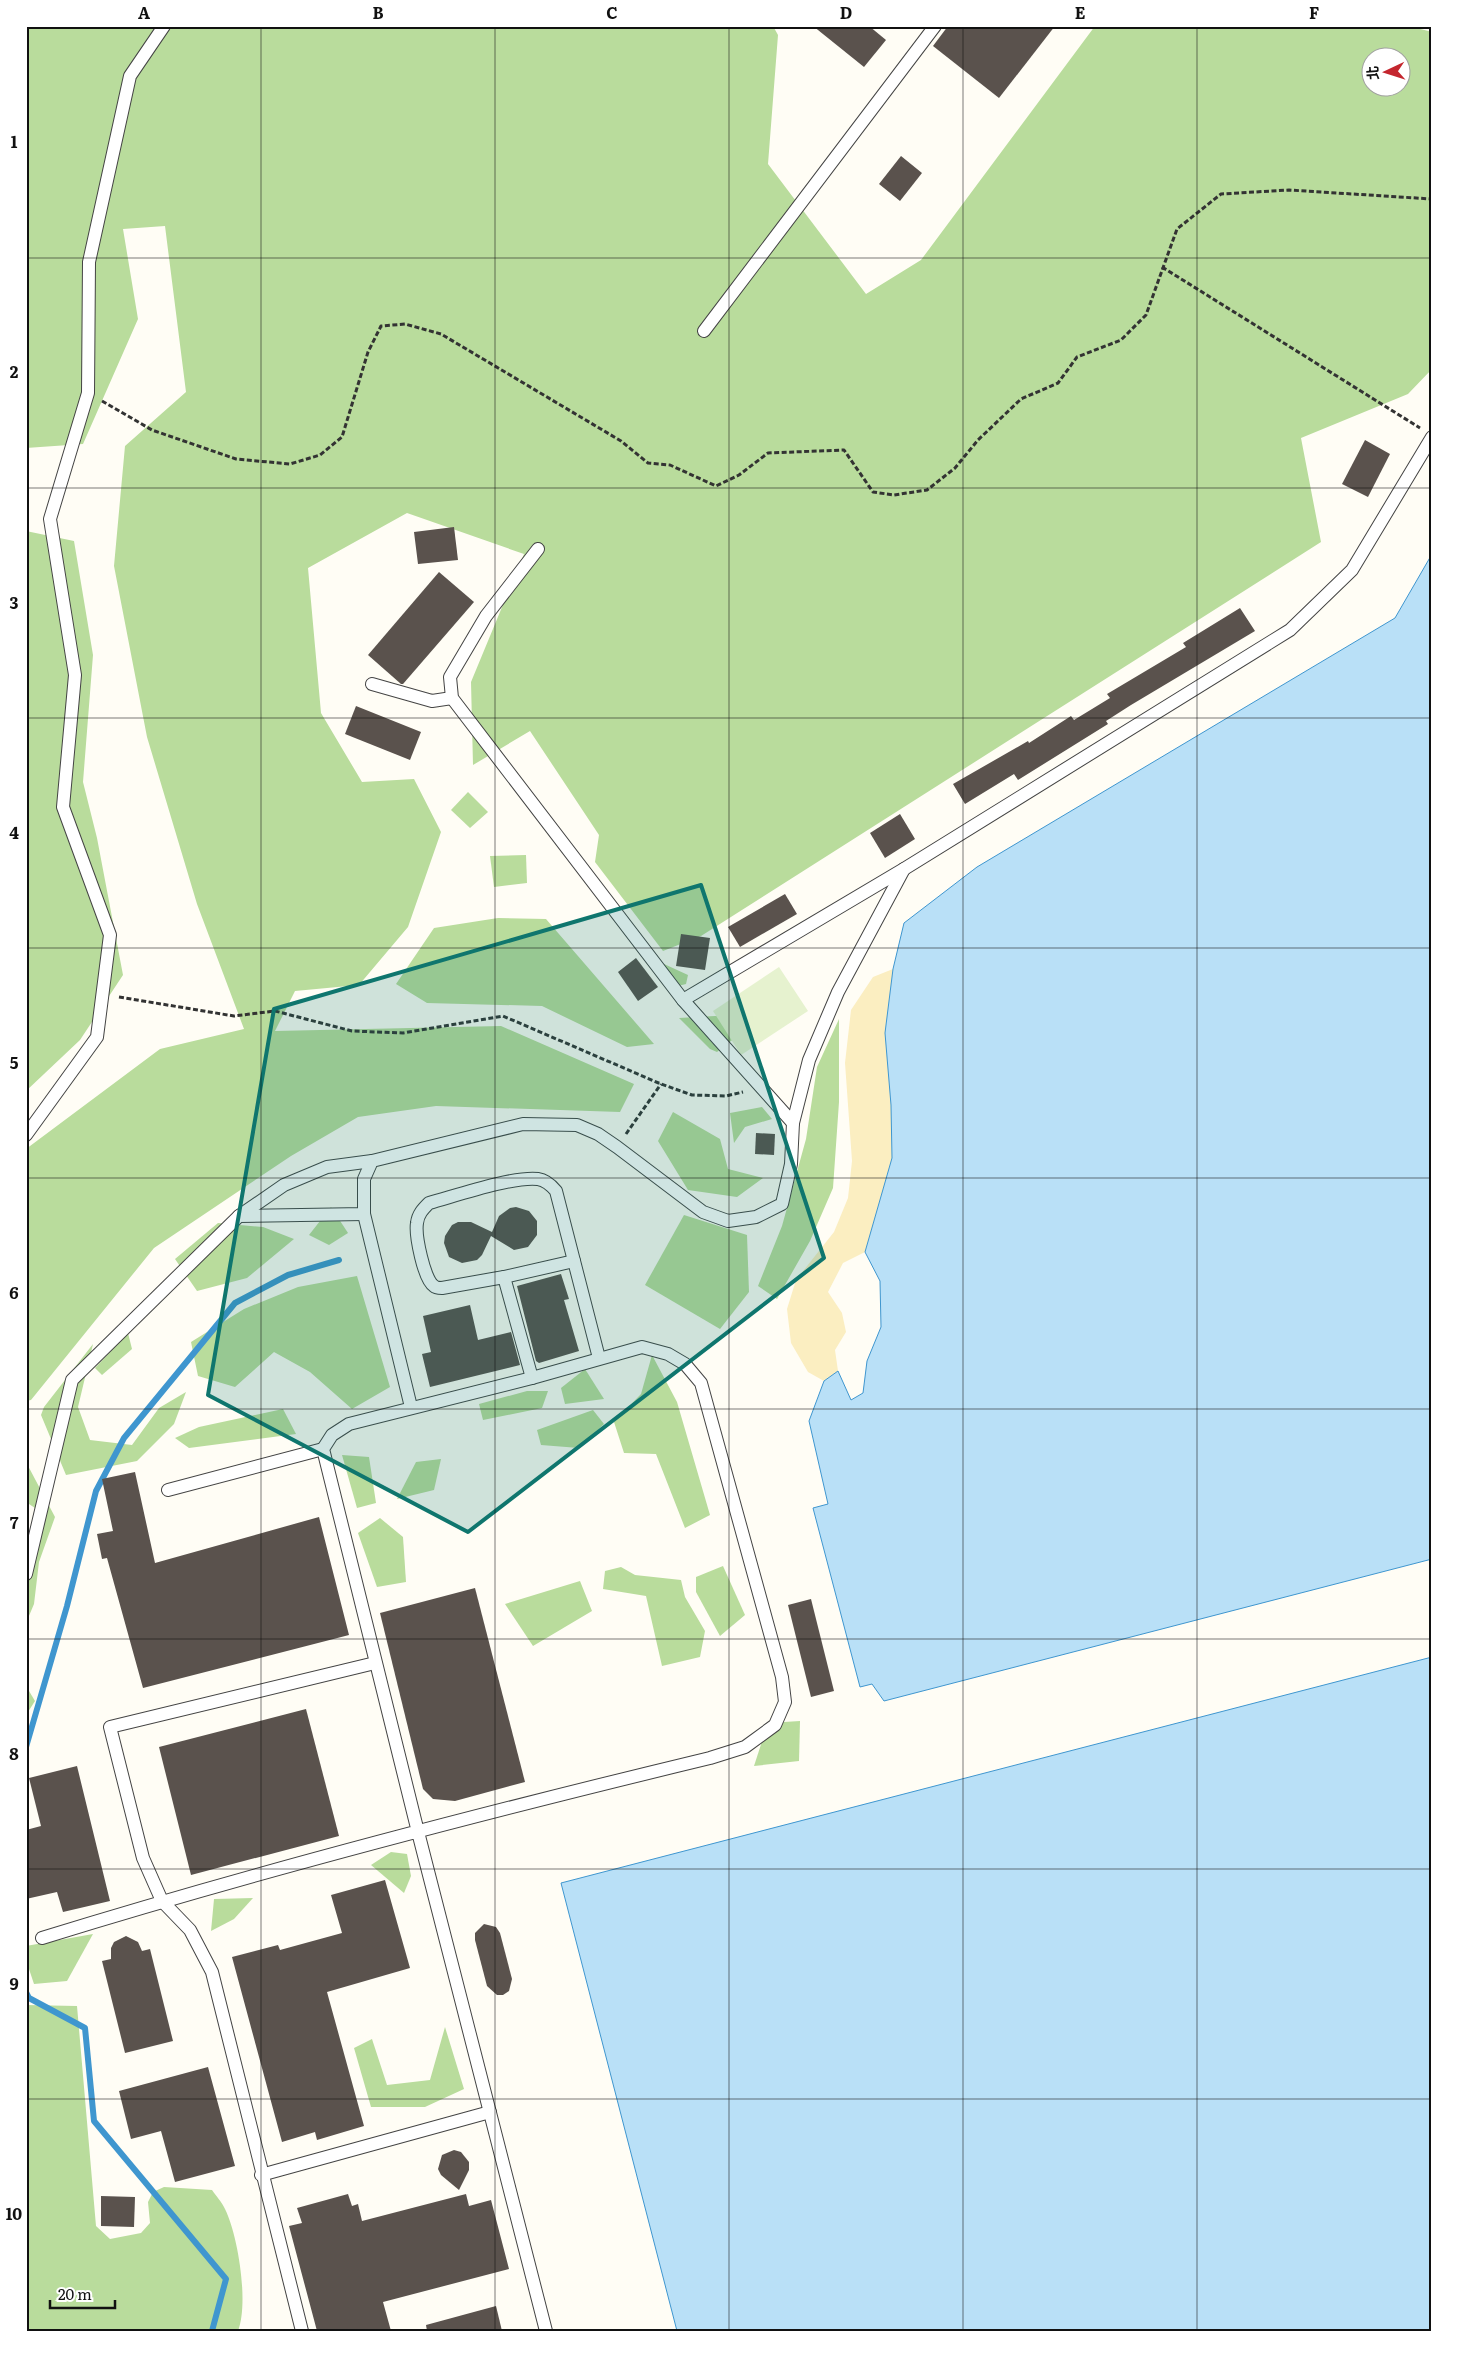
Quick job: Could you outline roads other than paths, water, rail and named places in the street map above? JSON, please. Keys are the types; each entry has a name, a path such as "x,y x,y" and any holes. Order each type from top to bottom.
{"lane":[{"path":"26,1135 98,1037 110,934 63,807 75,675 50,519 88,393 89,262 130,76 164,26"},
{"path":"704,331 935,26"},
{"path":"683,1000 904,869 1290,630 1352,570 1428,433"},
{"path":"538,549 486,616 450,676 452,698 683,1000 792,1123"},
{"path":"372,684 432,700 452,698"},
{"path":"26,1574 72,1380 239,1216 284,1185 327,1167 372,1161 523,1124 577,1125 598,1134 617,1147 703,1212 728,1222 756,1218 782,1204 791,1164 792,1123 809,1060 838,992 904,869"},
{"path":"372,1161 364,1178 364,1214 412,1407"},
{"path":"574,1261 454,1288 433,1286 427,1277 416,1236 416,1221 421,1211 429,1204 523,1178 540,1179 548,1182 556,1191 599,1358"},
{"path":"239,1216 364,1214"},
{"path":"504,1277 532,1378"},
{"path":"42,1938 162,1901 745,1747 774,1725 786,1702 782,1677 701,1383 685,1364 668,1354 642,1347 532,1378 349,1424 332,1435 323,1450 168,1490"},
{"path":"323,1450 375,1663 546,2331"},
{"path":"302,2331 261,2175 212,1972 190,1930 162,1901 143,1858 110,1727 375,1663"},
{"path":"261,2175 490,2112"}],"water":[{"path":"1432,554 1432,1559 884,1701 872,1684 860,1687 813,1508 828,1504 809,1421 824,1381 838,1371 851,1400 863,1393 867,1361 881,1327 880,1281 865,1252 892,1158 891,1105 885,1033 893,969 904,923 977,867 1395,618"},
{"path":"1432,1657 1432,2331 677,2331 561,1883"}],"waterway":[{"path":"26,1747 67,1606 96,1491 124,1438 235,1303 288,1275 339,1260"},
{"path":"26,1992 29,1998 85,2028 94,2121 226,2279 212,2331"}]}
